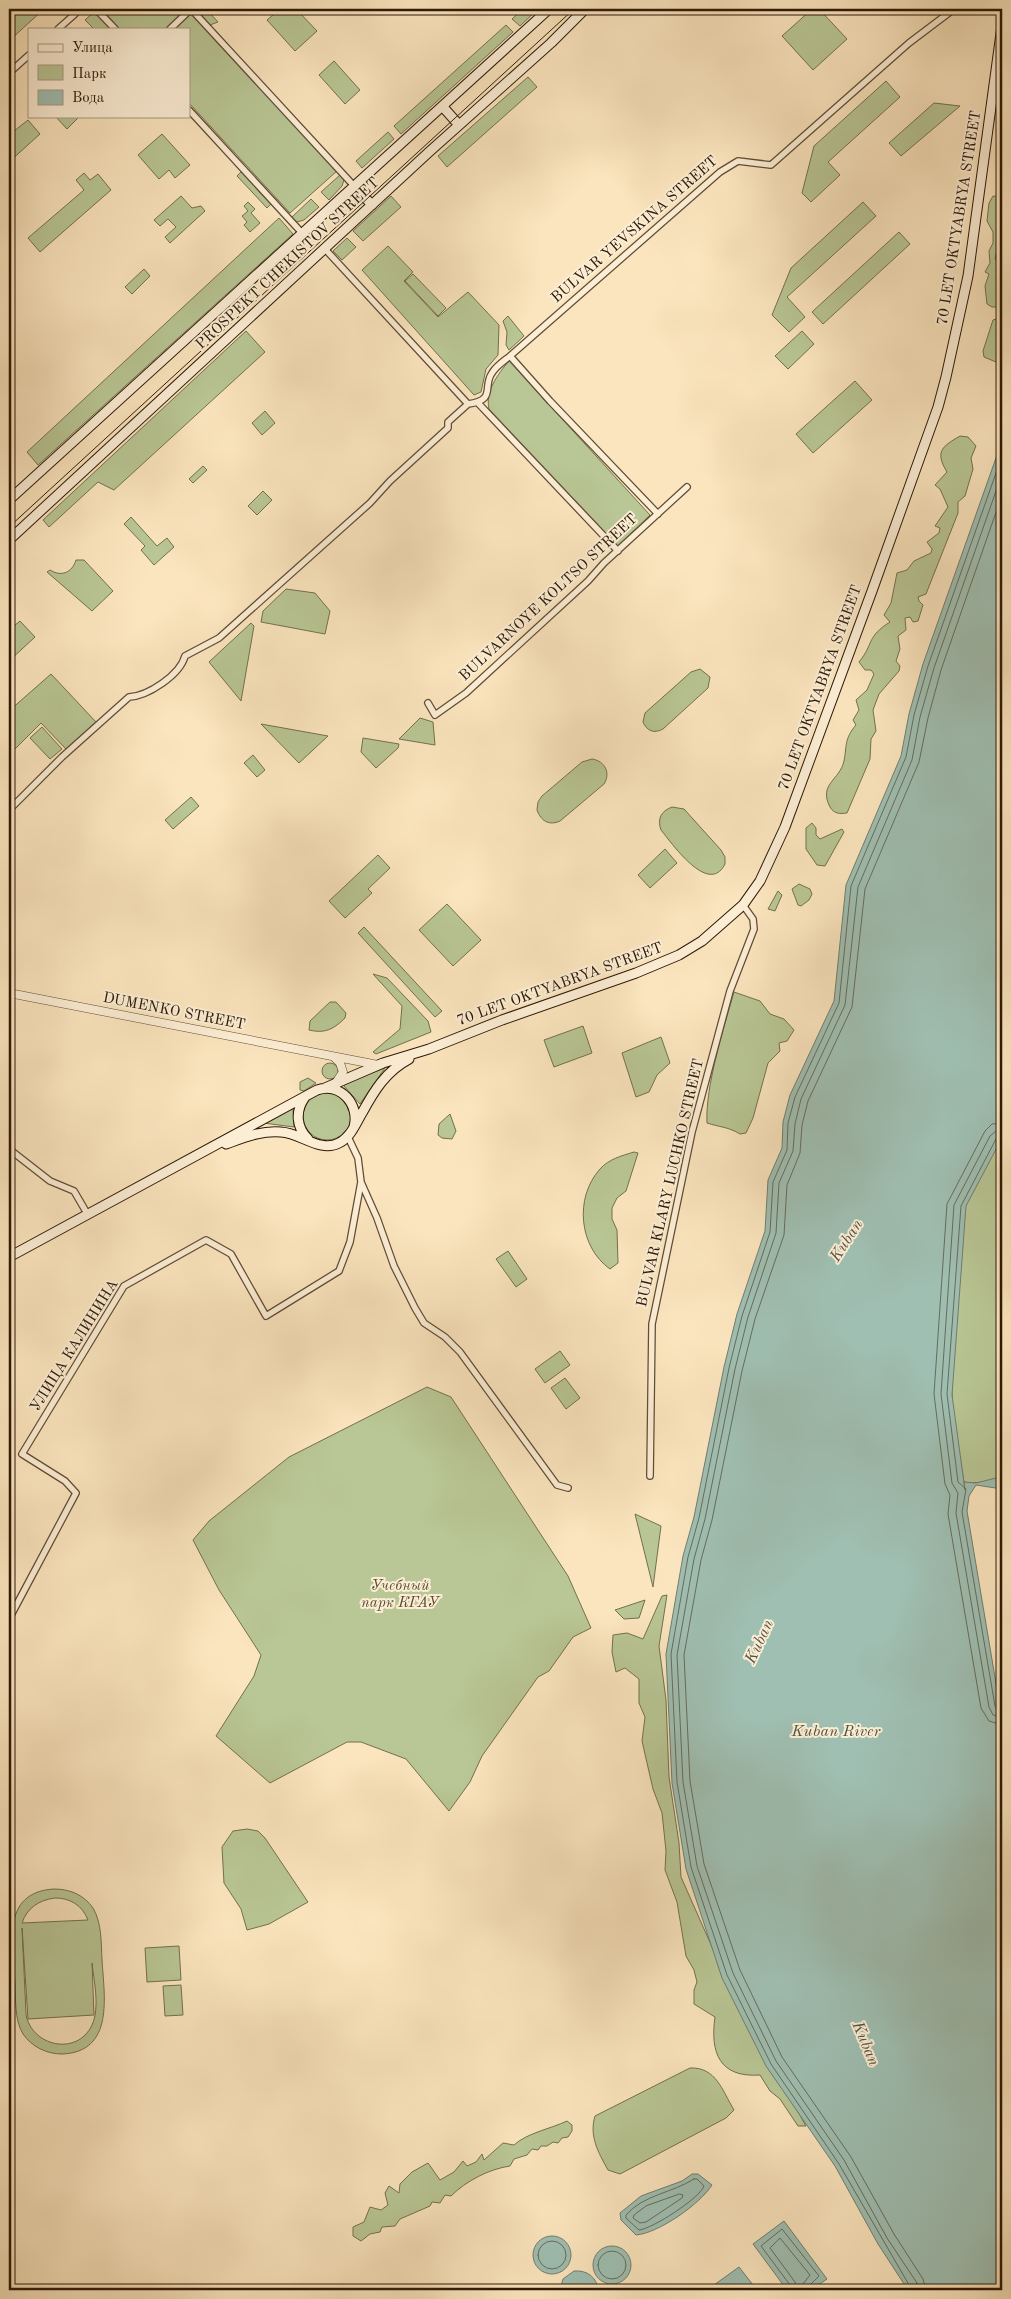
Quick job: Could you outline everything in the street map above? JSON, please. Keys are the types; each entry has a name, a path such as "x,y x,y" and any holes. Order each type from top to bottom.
{"main road":[{"name":"PROSPEKT CHEKISTOV STREET","path":"9,500 549,9"},
{"name":"PROSPEKT CHEKISTOV STREET","path":"9,540 459,125 551,43 585,9"},
{"name":"70 LET OKTYABRYA STREET","path":"325,1088 380,1064 430,1049 502,1020 636,973 679,955 702,941 743,905 764,874 785,828 938,407 957,333 968,276 1002,26"},
{"path":"443,107 459,125"},
{"path":"355,187 372,206"},
{"path":"206,1150 270,1132 294,1134 315,1143 330,1146 348,1137 377,1087 391,1072 402,1063 430,1049"},
{"path":"380,1064 389,1065 391,1072"},
{"path":"9,1257 308,1095 325,1088 339,1091 350,1100 355,1113 354,1127"},
{"path":"308,1095 300,1107 298,1121 303,1134 315,1143"}],"street":[{"path":"96,9 114,28"},
{"path":"171,28 191,9 355,187"},
{"name":"BULVAR YEVSKINA STREET","path":"478,403 488,394 491,373 720,172 738,161 771,165 908,43 954,9"},
{"path":"976,9 1002,11"},
{"path":"59,28 75,14"},
{"path":"9,73 28,56"},
{"path":"190,111 302,233"},
{"path":"325,249 468,404"},
{"path":"510,356 550,401 658,514"},
{"path":"9,810 62,757 129,696 139,696 150,692 182,665 185,656 219,638 302,565 448,428 448,422 468,404 478,403 618,551"},
{"name":"BULVARNOYE KOLTSO STREET","path":"428,704 435,715 466,693 687,487"},
{"name":"BULVAR KLARY LUCHKO STREET","path":"650,1476 652,1324 692,1132 730,991 754,929 753,919 743,905"},
{"name":"DUMENKO STREET","path":"9,993 334,1058 380,1064"},
{"path":"334,1058 340,1062 343,1072 336,1083"},
{"path":"348,1137 358,1158 361,1182 394,1266 424,1323 445,1337 460,1352 557,1485 568,1488"},
{"path":"9,1149 50,1181 74,1190 88,1215"},
{"name":"УЛИЦА КАЛИНИНА","path":"9,1619 76,1493 65,1481 22,1454 124,1286 206,1240 231,1254 266,1316 339,1271 350,1242 361,1182"}],"green space":[{"path":"9,9 44,9 9,41"},
{"path":"102,9 187,9 337,171 290,213 190,104 190,28 119,28"},
{"path":"195,9 206,9 218,22 210,25"},
{"path":"280,9 296,9 317,31 295,51 267,20"},
{"path":"523,9 538,9 520,26 512,19"},
{"path":"812,9 819,9 847,39 813,70 782,36"},
{"path":"94,12 109,28 93,28 85,20"},
{"path":"506,25 513,32 401,134 394,126"},
{"path":"334,61 360,90 345,104 319,75"},
{"path":"528,77 537,87 447,167 438,156"},
{"path":"886,81 900,97 828,162 840,175 811,202 802,193 814,146"},
{"path":"934,103 960,106 901,156 889,143"},
{"path":"57,118 78,118 67,129"},
{"path":"28,120 40,134 9,162 9,135"},
{"path":"388,132 394,139 362,168 356,161"},
{"path":"162,134 190,165 175,178 169,170 159,179 138,155"},
{"path":"241,172 271,204 267,208 237,176"},
{"path":"84,173 90,180 98,174 111,190 40,252 28,238 84,190 76,180"},
{"path":"340,175 344,180 342,186 329,200 321,192"},
{"path":"181,196 192,208 201,206 205,211 170,243 165,237 176,227 168,219 160,226 154,220"},
{"path":"391,196 401,207 363,241 353,231"},
{"path":"993,196 1002,197 1002,225 995,259 999,264 1002,264 1002,307 992,307 987,304 985,286 989,274 985,272 990,263 989,251 993,243 993,232 987,221 989,203"},
{"path":"311,199 319,207 304,220 297,222 292,217"},
{"path":"248,202 255,209 251,213 260,223 250,232 244,225 247,222 242,216 248,211 244,206"},
{"path":"863,202 876,216 787,297 805,317 789,332 772,315 791,268"},
{"path":"279,218 293,234 38,465 27,452"},
{"path":"899,232 910,244 823,324 812,312"},
{"path":"347,238 356,247 342,260 333,251"},
{"path":"388,246 413,272 404,281 438,317 468,292 499,325 498,355 486,369 481,392 474,395 362,270"},
{"path":"144,269 150,276 132,294 125,287"},
{"path":"413,274 446,308 438,316 405,281"},
{"path":"508,316 524,336 509,350 506,345 507,332 503,321"},
{"path":"1002,317 1002,344 996,362 984,357 983,351 993,320"},
{"path":"246,331 265,352 114,490 98,482 49,527 43,520"},
{"path":"802,331 814,344 788,369 775,356"},
{"path":"509,361 650,515 618,546 489,409 488,402 491,389"},
{"path":"855,381 872,400 813,453 796,434"},
{"path":"265,411 275,423 262,435 252,423"},
{"path":"960,436 968,437 976,446 971,458 973,469 965,496 958,502 958,513 926,594 918,597 923,605 918,621 913,622 910,617 905,618 906,630 898,636 900,649 896,661 900,666 899,671 879,694 873,710 876,731 871,739 870,759 847,813 837,813 830,807 827,799 828,787 842,767 848,739 856,725 853,720 859,710 856,700 867,690 874,674 871,670 865,670 859,662 877,632 890,622 884,615 891,603 897,573 907,570 914,561 931,553 932,549 927,542 939,533 940,528 935,526 948,507 940,489 935,485 947,472 941,459 941,454 945,446"},
{"path":"203,466 207,470 193,483 189,479"},
{"path":"263,491 272,500 257,515 248,506"},
{"path":"131,517 157,546 167,538 174,547 154,565 141,550 145,546 124,524"},
{"path":"76,560 84,560 113,591 92,611 47,572 50,570 58,573 69,571"},
{"path":"286,589 315,593 330,611 325,634 261,622 263,611"},
{"path":"20,621 35,637 9,661 9,630"},
{"path":"251,623 254,626 241,701 209,662"},
{"path":"700,669 710,677 708,688 660,731 651,731 647,728 643,722 645,713 691,672"},
{"path":"51,674 96,722 66,749 41,723 9,755 9,711"},
{"path":"420,718 433,722 435,745 399,739"},
{"path":"261,724 328,736 299,763"},
{"path":"42,727 62,749 50,759 30,738"},
{"path":"363,738 399,744 398,748 376,768 361,752"},
{"path":"253,755 265,770 257,777 244,763"},
{"path":"592,759 597,760 606,768 607,776 604,784 560,821 549,823 543,820 537,810 538,802 542,796 582,762"},
{"path":"191,797 199,806 173,829 165,820"},
{"path":"672,807 684,809 721,850 725,857 725,864 718,872 710,874 692,865 682,856 661,830 659,822 661,816"},
{"path":"812,823 816,828 816,835 820,839 842,829 844,832 825,866 817,865 806,849 806,828"},
{"path":"665,849 677,863 650,888 638,875"},
{"path":"378,855 390,868 368,889 372,893 345,918 329,901"},
{"path":"799,884 810,889 812,894 809,900 801,906 798,905 792,889"},
{"path":"778,891 782,895 775,911 768,909"},
{"path":"447,904 481,940 453,966 419,930"},
{"path":"364,927 442,1011 435,1017 358,933"},
{"path":"373,974 387,978 428,1021 431,1032 376,1054 373,1052 400,1029 402,1006"},
{"path":"734,992 760,1001 770,1014 784,1019 794,1030 787,1041 779,1043 780,1051 768,1063 753,1118 746,1133 740,1134 728,1128 707,1123 707,1108 712,1075"},
{"path":"330,1002 336,1002 346,1013 345,1018 329,1030 309,1030 310,1021"},
{"path":"583,1026 592,1053 554,1067 544,1040"},
{"path":"661,1037 670,1063 657,1075 649,1092 636,1097 622,1053"},
{"path":"330,1063 336,1065 338,1071 336,1077 330,1079 324,1077 322,1071 324,1065"},
{"path":"385,1068 360,1104 344,1086 344,1083"},
{"path":"308,1078 316,1083 304,1091 300,1090 300,1082"},
{"path":"322,1092 332,1092 344,1099 351,1111 351,1121 344,1133 332,1140 322,1140 314,1136 307,1129 303,1121 303,1111 307,1103 314,1096"},
{"path":"293,1109 294,1127 263,1123"},
{"path":"450,1114 456,1131 452,1139 442,1138 438,1135 439,1124"},
{"path":"1002,1127 1002,1232 998,1274 1002,1329 1000,1477 978,1483 968,1483 964,1482 953,1415 950,1349 956,1223"},
{"path":"634,1152 638,1153 626,1191 617,1198 612,1208 612,1219 617,1230 618,1263 610,1269 600,1260 586,1235 584,1208 586,1194 600,1169 616,1158"},
{"path":"508,1251 527,1279 516,1287 496,1259"},
{"path":"560,1351 570,1365 545,1383 535,1369"},
{"path":"565,1378 580,1398 566,1409 551,1388"},
{"name":"Учебный парк КГАУ","path":"427,1387 451,1397 568,1576 591,1628 573,1637 549,1671 538,1677 482,1756 470,1782 449,1811 406,1759 361,1742 347,1742 270,1783 216,1736 254,1676 261,1655 219,1590 193,1540 209,1521 289,1457"},
{"path":"635,1514 661,1526 653,1587"},
{"path":"667,1595 659,1646 666,1700 669,1777 679,1843 681,1877 716,1956 758,2041 806,2126 798,2126 780,2099 770,2091 760,2075 746,2075 726,2067 716,2052 714,2041 715,2017 694,2004 694,1990 697,1982 694,1970 686,1956 677,1902 665,1870 666,1851 662,1813 653,1789 642,1741 645,1717 639,1703 639,1679 625,1668 616,1672 612,1652 613,1635 627,1633 643,1639 662,1596"},
{"path":"645,1600 639,1618 624,1619 615,1610"},
{"path":"247,1829 258,1831 265,1838 308,1902 269,1924 247,1930 241,1909 224,1883 222,1847 233,1831"},
{"path":"54,1889 66,1890 76,1894 89,1903 98,1920 104,1989 103,2019 98,2033 91,2043 79,2051 62,2054 40,2049 27,2039 18,2022 12,1952 14,1923 18,1910 25,1900 37,1892","holes":["55,1898 66,1899 75,1903 88,1920 22,1923 30,1909 39,1903","22,1928 28,2019 94,2015 92,1963 96,2011 92,2025 85,2035 76,2041 66,2044 55,2044 36,2034 30,2025 26,2014"]},
{"path":"179,1946 181,1980 147,1982 145,1948"},
{"path":"181,1985 183,2015 165,2016 163,1986"},
{"path":"690,2068 706,2071 712,2076 722,2088 734,2110 726,2118 620,2174 608,2170 594,2137 593,2123 595,2116"},
{"path":"567,2121 572,2125 572,2131 568,2137 562,2138 558,2143 553,2142 547,2146 541,2146 538,2150 532,2149 527,2155 514,2159 510,2166 478,2176 451,2196 445,2195 440,2203 432,2202 430,2206 400,2219 395,2226 382,2227 380,2232 370,2234 361,2241 353,2236 353,2227 364,2222 370,2207 381,2210 388,2205 385,2193 389,2186 399,2193 400,2184 412,2172 428,2163 440,2180 454,2172 463,2161 467,2166 476,2162 482,2154 484,2160 503,2143 514,2145 532,2134"}],"water":[{"name":"Kuban River","path":"1002,441 1002,1138 966,1206 952,1395 965,1490 964,1482 976,1483 1000,1477 998,1448 1002,1395 1002,1489 976,1485 969,1496 967,1511 1002,1719 1002,2290 908,2290 878,2244 835,2166 766,2066 722,1978 686,1869 672,1783 666,1654 683,1556 694,1517 724,1367 737,1314 765,1231 768,1180 782,1148 783,1122 790,1095 834,1001 846,885 901,756 909,714 923,664"},
{"path":"1002,1232 1002,1340 998,1272"},
{"path":"692,2174 698,2174 712,2185 689,2209 656,2229 636,2235 621,2220 620,2213 641,2196 682,2181"},
{"path":"784,2221 827,2279 811,2290 787,2290 753,2244"},
{"path":"552,2236 559,2237 565,2242 570,2248 570,2262 565,2268 559,2273 552,2274 545,2273 539,2268 534,2262 533,2255 534,2248 539,2242 545,2237"},
{"path":"612,2246 619,2247 625,2252 630,2258 630,2272 625,2278 619,2283 612,2284 605,2283 599,2278 594,2272 593,2265 594,2258 599,2252 605,2247"},
{"path":"739,2267 757,2290 707,2290"},
{"path":"574,2271 590,2275 596,2281 598,2290 560,2290 563,2279"}],"tram line":[{"path":"9,527 574,9"}],"water label":[{"name":"Kuban","path":"847,1241"},
{"name":"Kuban","path":"760,1642"},
{"name":"Kuban","path":"865,2044"}]}
